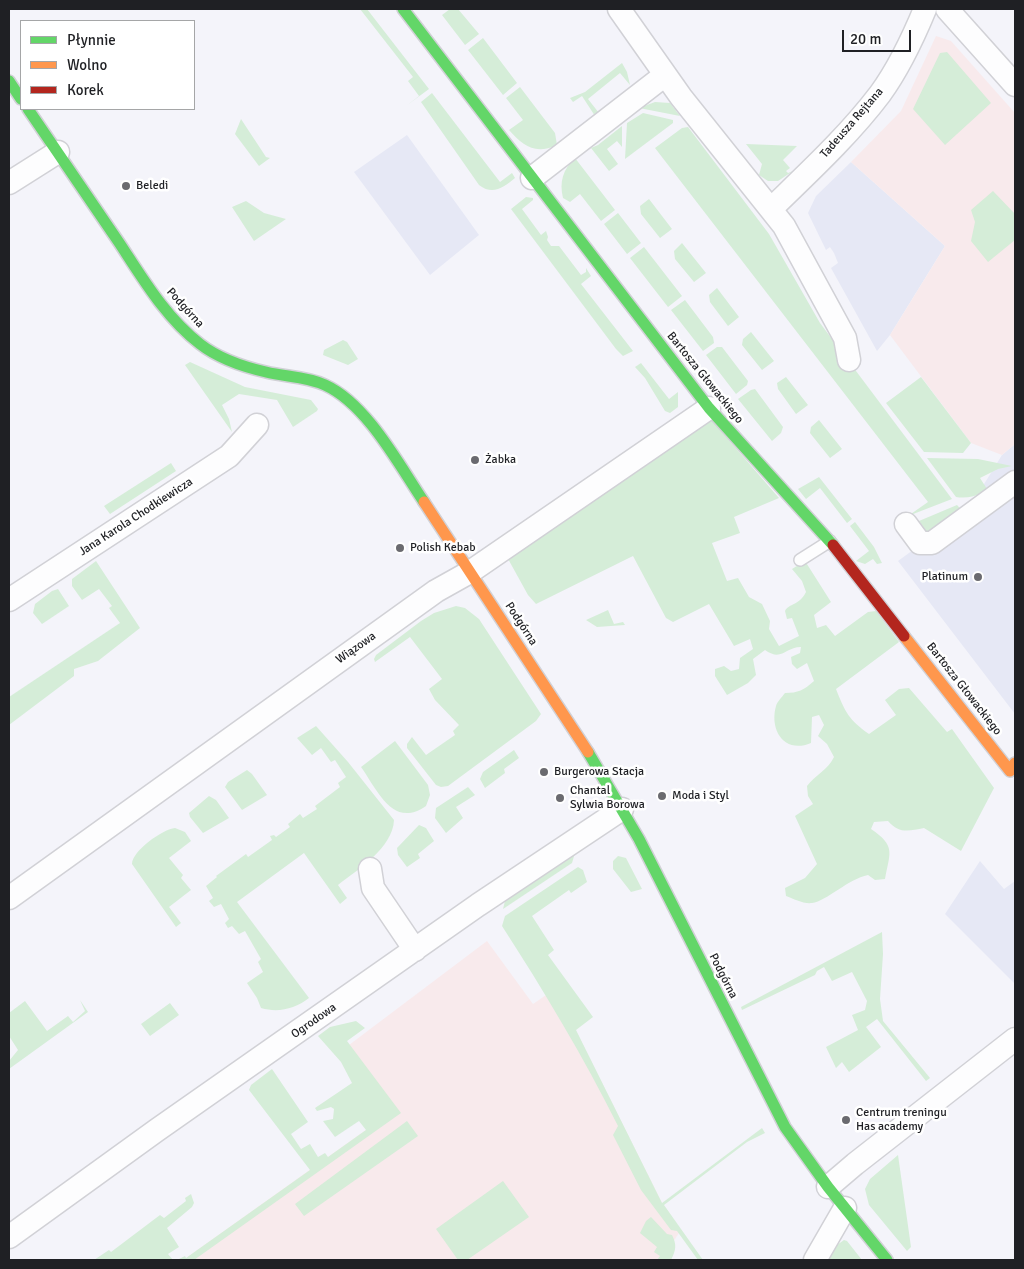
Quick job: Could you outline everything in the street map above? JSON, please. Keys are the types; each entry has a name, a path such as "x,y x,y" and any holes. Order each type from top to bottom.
{"street":[{"name":"Bartosza Głowackiego","path":"403,9 709,408 830,541 1010,771 1015,763"},
{"path":"619,9 665,75 775,205 845,338 849,360"},
{"name":"Tadeusza Rejtana","path":"775,205 853,126 881,93 902,58 925,9"},
{"path":"947,9 1015,85"},
{"path":"532,178 665,75"},
{"path":"9,81 20,98"},
{"name":"Podgórna","path":"29,110 155,296 181,328 201,345 224,358 265,372 309,378 326,385 350,402 382,440 546,687 622,809 768,1096 790,1134 828,1186 887,1260"},
{"path":"9,183 58,152"},
{"name":"Wiązowa","path":"9,898 330,666 709,408"},
{"name":"Jana Karola Chodkiewicza","path":"9,600 229,456 257,425"},
{"path":"906,524 920,543 932,543 1015,482"},
{"name":"Ogrodowa","path":"9,1236 478,905 622,809"},
{"path":"370,870 373,888 415,950"},
{"path":"828,1186 1015,1040"},
{"path":"816,1260 845,1208"}],"lane":[{"path":"800,560 830,541"}],"shaded area":[{"path":"936,36 951,41 1015,113 1015,444 1002,455 971,443 890,335 945,246 851,162 901,111"},
{"path":"407,135 479,235 430,275 354,172"},
{"path":"851,162 945,246 890,335 877,351 831,268 838,263 834,253 830,247 826,250 808,213 816,196"},
{"path":"1015,444 1015,714 898,561 968,510 1002,455"},
{"path":"980,861 1004,889 1015,881 1015,984 945,914"},
{"path":"487,941 533,1004 555,989 662,1203 681,1230 661,1260 187,1260 186,1258 391,1112 345,1048"}],"green space":[{"path":"360,9 367,9 429,89 406,106 419,96 408,81 413,77"},
{"path":"450,9 458,9 479,34 465,45 442,15"},
{"path":"483,38 517,83 503,95 468,50"},
{"path":"947,52 991,103 945,145 913,109 940,53"},
{"path":"622,63 627,72 630,85 620,73 588,99 599,113 595,116 582,96 573,102 570,98 585,92"},
{"path":"520,87 555,133 557,145 536,149 519,140 509,130 523,120 506,98"},
{"path":"432,93 500,182 512,173 515,178 494,190 489,190 479,185 421,102"},
{"path":"655,102 670,103 680,116 639,108"},
{"path":"643,113 673,120 673,123 625,159 627,123"},
{"path":"241,119 266,157 270,158 259,166 235,134"},
{"path":"622,126 622,147 617,141 607,149 618,164 609,171 591,148 598,145"},
{"path":"688,127 769,234 820,323 952,499 908,516 928,502 655,148 682,128"},
{"path":"746,144 797,146 783,160 790,168 786,171 788,173 793,171 778,181 768,181 759,175 762,164"},
{"path":"575,158 615,210 601,221 580,194 570,202 563,198 561,187 563,176"},
{"path":"993,191 1015,214 1015,240 988,262 971,241 975,222 971,210"},
{"path":"526,197 533,198 533,200 522,209 541,235 546,231 547,240 551,246 559,246 581,275 586,272 586,268 591,276 581,284 633,351 623,356 616,349 511,209"},
{"path":"649,199 672,229 660,238 641,214 640,206"},
{"path":"246,201 264,213 286,219 254,241 232,207"},
{"path":"618,213 641,243 627,254 604,224"},
{"path":"682,243 706,273 694,282 675,259 674,251"},
{"path":"644,247 682,296 668,307 630,258"},
{"path":"717,288 739,317 728,326 710,302 709,295"},
{"path":"685,300 713,337 714,343 703,351 671,310"},
{"path":"751,332 774,361 762,370 742,345 743,339"},
{"path":"343,340 347,342 358,359 348,365 323,355 324,350"},
{"path":"717,347 722,347 748,381 747,385 736,394 706,355"},
{"path":"190,362 245,387 311,400 318,409 293,427 277,400 239,394 222,405 229,419 232,432 185,365"},
{"path":"641,363 669,399 678,392 678,407 670,413 665,411 645,378 635,367"},
{"path":"786,377 808,405 796,414 778,389 777,383"},
{"path":"921,377 971,443 963,453 924,452 886,403"},
{"path":"755,389 783,427 781,433 772,441 738,399"},
{"path":"707,415 779,498 734,517 740,533 712,543 727,581 738,578 749,597 762,604 770,621 769,629 779,646 799,636 792,618 787,619 785,611 800,600 806,592 802,581 792,569 805,561 831,602 814,615 817,628 826,625 835,636 868,612 876,611 899,642 836,689 848,715 869,734 896,715 885,700 899,689 909,688 947,732 952,729 994,788 961,851 924,828 900,830 888,821 874,822 871,829 884,840 889,850 885,879 875,880 868,875 860,877 812,903 802,902 786,896 785,888 805,878 817,864 795,816 813,804 808,796 807,786 834,757 827,744 818,736 824,725 819,715 812,717 811,743 802,746 787,743 777,732 774,715 778,701 785,693 801,690 814,681 807,663 797,669 792,664 791,657 800,653 801,647 776,655 765,650 753,659 756,675 748,683 727,695 715,676 715,669 724,666 731,671 739,669 740,658 753,649 750,639 734,646 709,604 673,622 666,618 633,556 536,604 528,595 507,557"},
{"path":"819,420 842,449 830,458 810,433 811,427"},
{"path":"927,458 978,459 1012,466 998,469 980,478 987,489 1001,480 991,488 975,496 962,498 956,497"},
{"path":"171,463 176,471 110,514 104,506"},
{"path":"819,477 852,519 847,523 820,488 806,499 798,489"},
{"path":"957,505 966,515 932,539 919,521"},
{"path":"855,522 874,547 882,563 877,564 873,559 865,564 856,561 869,551 850,526"},
{"path":"96,561 140,628 98,661 74,669 74,676 9,725 9,697 120,623 109,608 112,606 99,589 82,600 72,586 72,579"},
{"path":"58,589 69,606 42,624 33,613 35,604 52,591"},
{"path":"456,606 465,608 479,619 541,714 536,721 448,786 441,787 436,785 407,748 407,744 412,737 426,755 455,735 453,731 459,725 435,700 429,689 442,679 410,637 375,662 374,659 376,655 421,621 434,613"},
{"path":"608,610 614,624 623,622 625,625 597,627 586,620"},
{"path":"316,726 348,762 394,820 388,840 381,849 338,885 347,898 340,904 304,853 237,902 309,998 298,1005 286,1009 261,1008 247,983 263,972 258,962 261,959 245,931 239,934 232,926 228,928 225,923 229,919 221,904 214,907 209,901 213,898 206,886 216,876 246,854 248,857 272,840 270,836 274,835 276,837 290,827 288,824 300,814 303,818 317,809 315,806 340,787 338,783 346,777 335,760 331,762 321,748 312,755 297,738"},
{"path":"395,741 428,785 430,795 426,806 414,812 404,813 395,810 380,796 361,767"},
{"path":"514,750 519,758 504,769 505,773 485,788 480,779 483,772"},
{"path":"247,770 267,795 242,810 225,787 228,782"},
{"path":"468,787 475,795 456,807 463,818 446,833 435,818 436,808"},
{"path":"209,796 216,800 229,818 203,833 189,813"},
{"path":"419,825 426,828 434,841 418,854 420,858 407,867 398,855 397,848"},
{"path":"175,828 185,832 191,841 169,858 183,875 181,878 191,890 169,907 181,923 176,927 132,864 137,853 149,841 163,832"},
{"path":"575,853 572,863 503,909 505,901"},
{"path":"618,856 626,858 642,889 631,892 613,869 613,861"},
{"path":"578,867 583,870 587,882 571,893 569,890 532,916 554,950 548,955 593,1017 576,1030 662,1203 762,1128 765,1133 747,1142 664,1205 703,1260 698,1260 677,1231 671,1230 641,1190 613,1135 618,1126 605,1100 563,1024 502,926 505,916"},
{"path":"882,932 883,954 880,999 883,1021 930,1078 926,1081 877,1019 866,1027 881,1047 849,1072 842,1062 836,1068 826,1047 858,1030 852,1015 865,1010 867,1001 852,972 832,981 824,967 817,971 815,975 742,1010 741,1007"},
{"path":"80,1000 88,1012 9,1069 9,1061 18,1050 9,1036 9,1013 25,1001 47,1031 68,1016 73,1022 85,1011"},
{"path":"170,1003 179,1015 150,1036 141,1024"},
{"path":"356,1021 365,1028 347,1041 401,1113 194,1260 177,1260 185,1256 186,1258 310,1170 249,1090 251,1085 272,1069 308,1122 291,1134 301,1149 310,1144 318,1157 325,1153 328,1157 366,1130 359,1121 335,1137 323,1121 333,1119 334,1109 331,1107 317,1111 315,1108 352,1083 341,1062 318,1036 330,1027"},
{"path":"407,1121 418,1136 304,1216 295,1204"},
{"path":"898,1155 911,1247 907,1251 869,1205 865,1189 870,1179"},
{"path":"503,1181 529,1217 467,1260 458,1260 436,1229"},
{"path":"191,1194 194,1203 192,1207 167,1228 179,1247 168,1254 173,1260 94,1260 109,1250 111,1252 160,1215 164,1218 186,1201 185,1198"},
{"path":"651,1217 667,1234 672,1235 675,1248 671,1260 657,1260 660,1256 654,1252 657,1247 640,1233 646,1221"},
{"path":"844,1240 847,1241 862,1260 829,1260 837,1245"}],"traffic: fast":[{"path":"403,9 709,408 833,545"},
{"path":"9,81 20,98"},
{"path":"29,110 146,284 188,334 215,354 232,361 266,372 318,382 340,394 355,406 381,437 424,502"},
{"path":"588,752 639,839 785,1127 828,1187 887,1260"}],"traffic: slow":[{"path":"424,502 588,752"},
{"path":"904,636 1010,771 1015,763"}],"traffic: jam":[{"path":"833,545 904,636"}],"place":[{"name":"Beledi","path":"126,186"},
{"name":"Żabka","path":"475,460"},
{"name":"Polish Kebab","path":"400,548"},
{"name":"Platinum","path":"978,577"},
{"name":"Burgerowa Stacja","path":"544,772"},
{"name":"Moda i Styl","path":"662,796"},
{"name":"Chantal Sylwia Borowa","path":"560,798"},
{"name":"Centrum treningu Has academy","path":"846,1120"}]}
